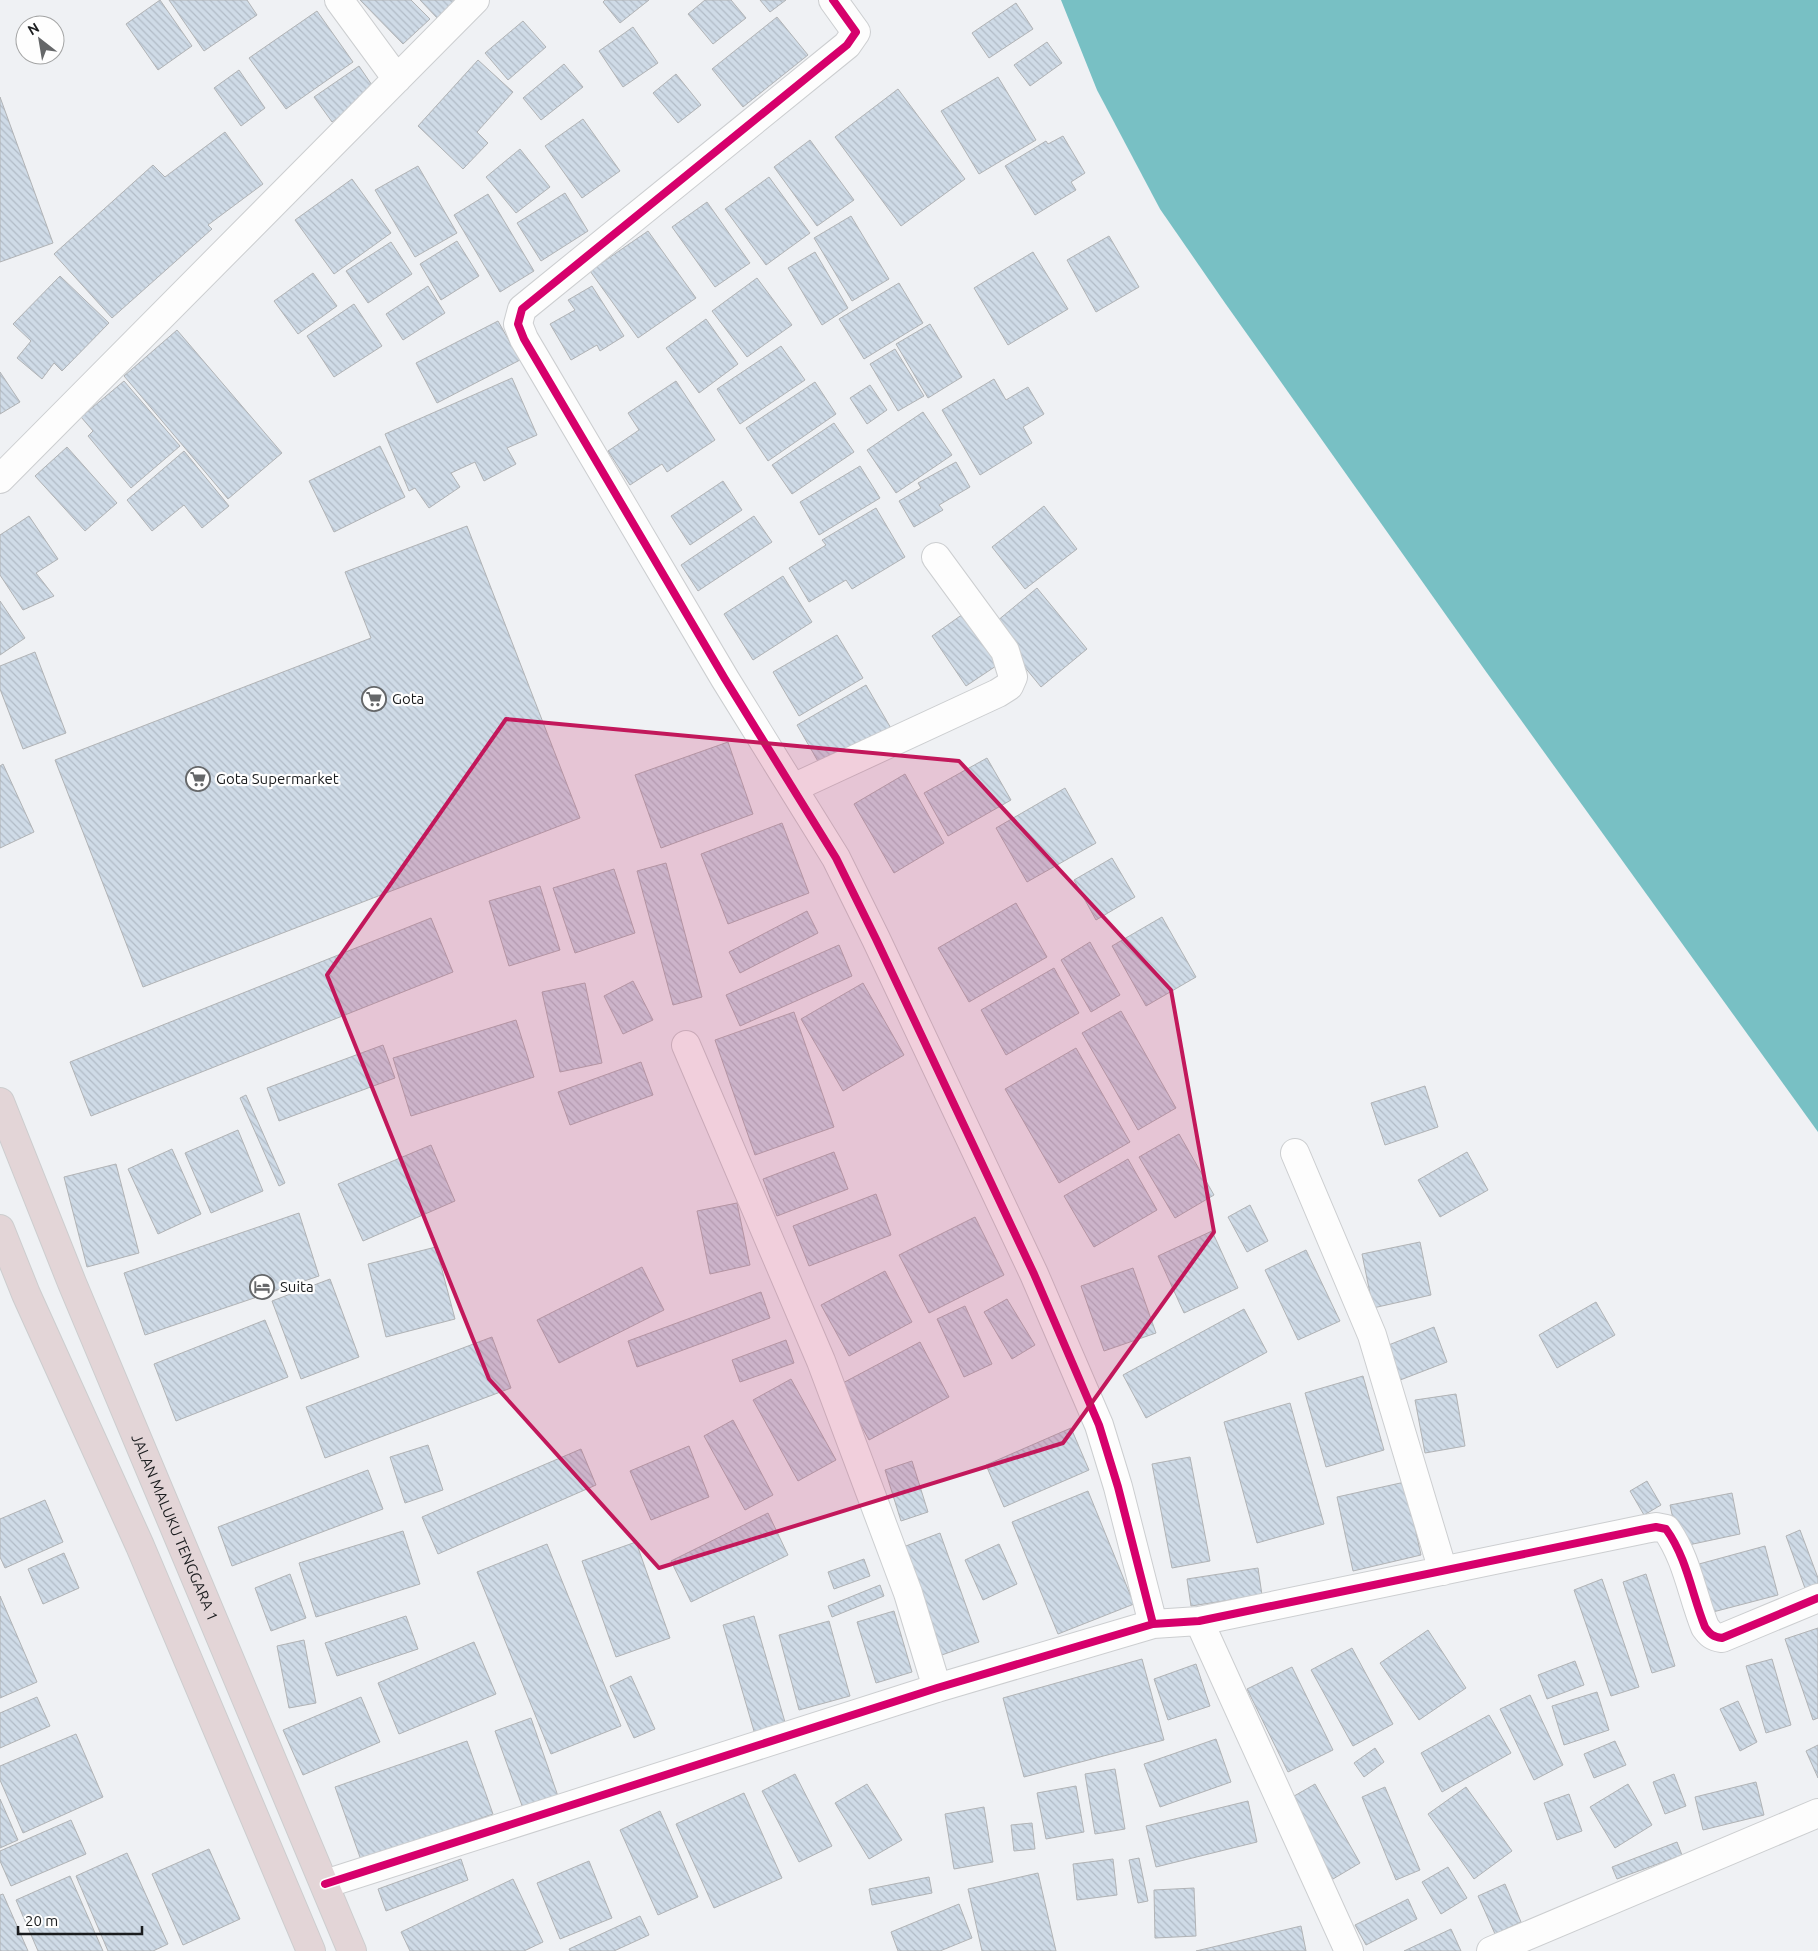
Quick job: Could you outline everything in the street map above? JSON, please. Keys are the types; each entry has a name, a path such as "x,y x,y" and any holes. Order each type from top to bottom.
{"highway":[{"name":"JALAN MALUKU TENGGARA 1","path":"0,1102 72,1283 352,1951"},
{"path":"0,1229 26,1294 140,1546 311,1951"}],"street":[{"path":"339,0 397,79"},
{"path":"0,479 475,0"},
{"path":"833,0 856,32 847,45 522,308 518,324 524,339 725,679 836,858 876,939 1034,1274 1099,1425 1118,1487 1153,1624"},
{"path":"793,788 998,693 1008,686 1013,678 1005,651 936,557"},
{"path":"686,1045 821,1361 908,1593 937,1688"},
{"path":"1295,1153 1372,1335 1443,1571"},
{"path":"325,1884 937,1688 1153,1624 1199,1621 1656,1527 1666,1529 1671,1535 1682,1557 1705,1627 1715,1637 1722,1638 1818,1598"},
{"path":"1199,1621 1349,1951"},
{"path":"1491,1951 1818,1813"}],"highlighted area":[{"path":"506,719 959,761 1171,990 1214,1232 1063,1443 659,1568 489,1379 327,975"}],"water":[{"path":"1061,0 1818,0 1818,1132 1487,673 1160,209 1097,90"}],"building":[{"path":"160,0 192,46 158,70 126,24"},
{"path":"169,0 247,0 257,15 204,51"},
{"path":"360,0 411,0 430,19 403,44"},
{"path":"420,0 460,0 439,20"},
{"path":"605,0 649,0 620,23 603,2"},
{"path":"705,0 731,0 746,18 713,44 688,14"},
{"path":"760,0 786,0 770,12"},
{"path":"1016,3 1033,29 989,58 972,33"},
{"path":"317,11 353,62 286,109 249,58"},
{"path":"777,17 808,55 743,107 712,69"},
{"path":"523,21 546,47 508,80 485,53"},
{"path":"633,27 658,63 623,87 599,51"},
{"path":"1047,42 1062,63 1030,86 1014,65"},
{"path":"478,60 513,92 477,132 488,143 463,169 418,126"},
{"path":"564,64 583,87 541,120 523,98"},
{"path":"359,66 376,91 332,122 314,97"},
{"path":"239,70 265,108 241,126 214,88"},
{"path":"676,74 701,105 678,123 653,93"},
{"path":"998,77 1036,140 979,174 941,111"},
{"path":"898,89 965,179 901,226 835,137"},
{"path":"0,97 53,243 0,262"},
{"path":"583,119 620,171 582,198 545,146"},
{"path":"225,132 263,184 208,225 212,229 112,318 54,254 153,165 165,177"},
{"path":"1063,136 1085,173 1071,182 1076,190 1035,215 1005,166 1046,141 1048,144"},
{"path":"810,140 854,200 817,226 774,167"},
{"path":"520,149 550,187 516,213 486,177"},
{"path":"418,166 457,233 415,257 375,190"},
{"path":"769,177 810,233 766,265 725,209"},
{"path":"352,179 391,233 334,274 295,220"},
{"path":"565,193 588,231 541,261 517,223"},
{"path":"488,194 534,271 500,292 454,215"},
{"path":"707,202 750,263 715,287 672,227"},
{"path":"851,216 889,279 852,301 814,238"},
{"path":"648,231 696,298 638,338 590,271"},
{"path":"1109,236 1139,287 1096,312 1067,260"},
{"path":"457,241 479,276 441,300 420,264"},
{"path":"391,242 412,274 368,303 346,271"},
{"path":"815,252 848,308 822,325 788,268"},
{"path":"1033,252 1068,309 1008,345 974,288"},
{"path":"313,273 337,306 298,334 274,301"},
{"path":"60,276 109,323 62,371 54,363 42,379 17,358 31,341 13,324"},
{"path":"757,278 792,325 747,357 712,311"},
{"path":"899,283 923,323 864,359 839,319"},
{"path":"428,286 445,313 403,340 386,314"},
{"path":"592,286 624,336 600,351 597,345 571,360 550,324 575,310 568,300"},
{"path":"354,304 382,346 334,377 307,336"},
{"path":"706,319 738,364 699,393 666,348"},
{"path":"498,321 520,360 437,403 416,363"},
{"path":"930,324 962,377 928,398 896,344"},
{"path":"177,330 282,453 228,499 124,376"},
{"path":"781,346 805,380 740,424 717,389"},
{"path":"895,349 924,396 898,411 870,364"},
{"path":"0,372 20,402 0,414"},
{"path":"512,378 537,435 507,448 516,464 484,481 475,462 451,473 460,487 429,508 415,488 409,491 385,434"},
{"path":"994,379 1006,400 1028,387 1044,414 1023,427 1032,443 980,475 942,410"},
{"path":"124,381 180,446 131,488 88,436 93,431 81,417"},
{"path":"676,381 715,440 667,472 662,464 630,485 608,451 639,430 628,413"},
{"path":"815,382 836,414 768,461 746,428"},
{"path":"870,385 887,410 867,424 850,398"},
{"path":"923,412 952,455 896,493 867,450"},
{"path":"834,423 854,452 792,494 772,465"},
{"path":"380,446 405,497 334,532 309,481"},
{"path":"67,447 117,503 85,531 35,476"},
{"path":"184,451 229,506 202,528 184,505 152,531 127,500"},
{"path":"956,462 970,487 939,505 943,510 914,527 899,501 921,488 918,483"},
{"path":"860,466 880,498 819,535 800,502"},
{"path":"723,481 742,510 690,545 671,516"},
{"path":"1044,506 1077,549 1025,589 992,547"},
{"path":"876,508 905,557 852,589 846,580 809,602 789,568 826,545 822,540"},
{"path":"29,516 58,559 36,573 54,596 23,610 0,575 0,535"},
{"path":"754,516 772,542 698,591 681,565"},
{"name":"Gota","path":"467,526 580,818 143,987 55,760 371,638 345,572"},
{"path":"783,576 812,622 753,660 724,614"},
{"path":"1037,588 1087,649 1041,687 991,626"},
{"path":"0,601 25,638 0,655"},
{"path":"963,614 999,664 966,686 932,636"},
{"path":"837,635 863,678 799,716 773,672"},
{"path":"35,652 66,733 23,749 0,689 0,666"},
{"path":"866,685 892,730 823,770 797,725"},
{"path":"728,742 753,814 661,848 635,775"},
{"path":"987,758 1011,800 948,836 924,793"},
{"path":"3,764 34,832 0,848 0,766"},
{"path":"905,774 944,843 894,873 854,804"},
{"path":"1065,788 1096,843 1027,882 996,828"},
{"path":"782,823 809,893 728,924 701,854"},
{"path":"1112,858 1135,897 1096,920 1074,880"},
{"path":"666,863 702,997 673,1005 637,871"},
{"path":"614,869 635,933 575,953 553,888"},
{"path":"540,886 560,950 509,966 489,901"},
{"path":"1016,903 1047,957 969,1002 938,948"},
{"path":"807,911 818,933 740,973 729,952"},
{"path":"1162,917 1196,977 1146,1006 1112,946"},
{"path":"431,918 453,972 91,1116 70,1062"},
{"path":"1090,942 1120,995 1091,1012 1061,960"},
{"path":"839,945 852,976 740,1026 726,995"},
{"path":"1054,968 1079,1013 1006,1055 981,1010"},
{"path":"633,981 653,1020 623,1034 604,996"},
{"path":"585,983 602,1063 560,1072 542,992"},
{"path":"863,983 904,1055 843,1091 801,1019"},
{"path":"1121,1011 1176,1108 1138,1130 1082,1033"},
{"path":"794,1012 834,1127 755,1155 715,1040"},
{"path":"516,1020 534,1077 411,1116 393,1058"},
{"path":"383,1045 395,1078 279,1121 267,1088"},
{"path":"1076,1048 1130,1142 1059,1183 1005,1089"},
{"path":"641,1062 653,1095 570,1125 558,1092"},
{"path":"1425,1086 1438,1127 1385,1145 1371,1103"},
{"path":"246,1095 285,1183 279,1186 240,1098"},
{"path":"238,1130 263,1191 211,1213 185,1153"},
{"path":"1179,1134 1214,1195 1175,1218 1139,1157"},
{"path":"431,1145 455,1201 363,1241 338,1184"},
{"path":"172,1149 201,1214 158,1234 128,1169"},
{"path":"834,1152 848,1189 777,1216 763,1179"},
{"path":"1467,1152 1488,1190 1440,1217 1418,1180"},
{"path":"1128,1159 1157,1210 1094,1247 1064,1196"},
{"path":"116,1164 139,1253 87,1267 64,1177"},
{"path":"876,1194 891,1235 809,1266 793,1226"},
{"path":"737,1203 750,1265 710,1274 697,1211"},
{"path":"1250,1205 1268,1241 1247,1252 1228,1217"},
{"path":"299,1213 319,1276 145,1335 124,1273"},
{"path":"975,1217 1004,1275 929,1313 899,1255"},
{"path":"1212,1231 1238,1288 1184,1313 1158,1256"},
{"path":"1420,1242 1431,1295 1373,1308 1362,1254"},
{"path":"436,1247 455,1319 386,1337 368,1264"},
{"path":"1306,1250 1340,1321 1298,1340 1265,1270"},
{"path":"642,1267 664,1310 559,1363 537,1320"},
{"path":"1133,1268 1156,1333 1104,1351 1081,1286"},
{"path":"885,1271 912,1322 849,1356 821,1305"},
{"path":"330,1279 359,1357 301,1379 272,1301"},
{"path":"761,1292 770,1318 637,1367 628,1341"},
{"path":"1007,1299 1035,1345 1012,1359 984,1312"},
{"path":"1596,1302 1615,1335 1557,1368 1539,1335"},
{"path":"965,1306 992,1364 964,1377 937,1319"},
{"path":"1244,1309 1267,1352 1146,1418 1123,1375"},
{"path":"265,1320 288,1377 176,1421 154,1364"},
{"path":"1434,1327 1447,1362 1395,1382 1381,1348"},
{"path":"492,1337 511,1388 325,1458 306,1407"},
{"path":"786,1340 794,1363 740,1382 732,1360"},
{"path":"920,1342 949,1397 869,1440 839,1385"},
{"path":"1363,1376 1384,1450 1326,1467 1305,1393"},
{"path":"791,1379 836,1460 798,1481 753,1400"},
{"path":"1456,1394 1465,1446 1425,1453 1415,1400"},
{"path":"1290,1403 1324,1524 1257,1543 1224,1422"},
{"path":"733,1420 773,1495 745,1510 704,1436"},
{"path":"1071,1428 1089,1470 1004,1507 986,1465"},
{"path":"428,1445 443,1490 405,1503 390,1457"},
{"path":"689,1446 709,1497 651,1520 630,1471"},
{"path":"581,1449 596,1485 438,1554 422,1517"},
{"path":"1190,1457 1210,1561 1172,1568 1152,1464"},
{"path":"912,1461 928,1512 901,1521 885,1470"},
{"path":"368,1470 383,1509 232,1566 218,1527"},
{"path":"1647,1481 1661,1505 1644,1515 1630,1491"},
{"path":"1405,1482 1421,1555 1353,1571 1337,1497"},
{"path":"1088,1491 1134,1604 1058,1634 1012,1522"},
{"path":"1732,1493 1740,1534 1679,1547 1670,1505"},
{"path":"45,1500 63,1542 5,1568 0,1557 0,1519"},
{"path":"768,1513 788,1555 691,1602 671,1561"},
{"path":"1800,1530 1818,1578 1818,1587 1806,1591 1786,1536"},
{"path":"403,1531 420,1584 316,1617 299,1563"},
{"path":"940,1533 979,1642 936,1657 898,1549"},
{"path":"636,1542 670,1638 616,1657 582,1561"},
{"path":"547,1544 621,1726 551,1754 477,1572"},
{"path":"999,1544 1017,1584 983,1600 965,1560"},
{"path":"1765,1546 1778,1595 1713,1612 1699,1564"},
{"path":"64,1553 79,1588 43,1604 28,1569"},
{"path":"864,1559 870,1576 834,1589 828,1572"},
{"path":"1258,1568 1262,1595 1191,1606 1187,1579"},
{"path":"290,1574 306,1618 271,1631 255,1588"},
{"path":"1646,1574 1675,1666 1652,1673 1623,1582"},
{"path":"1602,1579 1639,1687 1611,1696 1574,1590"},
{"path":"880,1585 884,1596 832,1617 828,1606"},
{"path":"0,1596 37,1682 0,1698"},
{"path":"894,1611 912,1672 876,1683 857,1622"},
{"path":"406,1616 418,1649 337,1676 325,1643"},
{"path":"754,1616 787,1729 756,1738 723,1625"},
{"path":"829,1621 850,1696 799,1710 779,1635"},
{"path":"1818,1628 1818,1718 1813,1720 1785,1639"},
{"path":"1428,1630 1466,1688 1419,1720 1380,1663"},
{"path":"304,1640 316,1703 289,1708 277,1646"},
{"path":"474,1642 496,1694 399,1734 378,1683"},
{"path":"1352,1648 1393,1724 1353,1746 1311,1670"},
{"path":"1142,1659 1164,1740 1024,1777 1003,1698"},
{"path":"1772,1659 1791,1725 1766,1733 1746,1666"},
{"path":"1575,1661 1584,1685 1547,1699 1538,1675"},
{"path":"1196,1664 1210,1706 1168,1720 1154,1679"},
{"path":"1292,1667 1333,1750 1288,1772 1247,1689"},
{"path":"631,1676 655,1729 634,1738 610,1686"},
{"path":"1597,1692 1609,1730 1564,1745 1552,1706"},
{"path":"1530,1695 1563,1765 1534,1780 1500,1709"},
{"path":"37,1697 50,1726 0,1748 0,1713"},
{"path":"361,1697 380,1742 303,1775 283,1730"},
{"path":"1738,1701 1757,1742 1740,1751 1720,1709"},
{"path":"1489,1715 1511,1753 1442,1792 1421,1753"},
{"path":"531,1718 560,1802 525,1814 495,1731"},
{"path":"76,1734 103,1797 23,1833 0,1780 0,1766"},
{"path":"1216,1739 1231,1782 1160,1807 1144,1764"},
{"path":"467,1741 493,1814 361,1860 335,1787"},
{"path":"1615,1741 1626,1765 1594,1778 1584,1754"},
{"path":"1818,1745 1818,1778 1806,1751"},
{"path":"1375,1748 1384,1762 1364,1777 1354,1763"},
{"path":"1115,1769 1125,1829 1095,1834 1085,1774"},
{"path":"795,1774 832,1846 799,1862 762,1791"},
{"path":"1674,1774 1686,1806 1665,1814 1653,1782"},
{"path":"1756,1782 1764,1815 1703,1830 1695,1797"},
{"path":"867,1784 902,1840 869,1859 835,1803"},
{"path":"1315,1784 1360,1863 1333,1879 1289,1799"},
{"path":"1628,1784 1652,1825 1615,1848 1590,1807"},
{"path":"1076,1786 1084,1832 1046,1839 1037,1793"},
{"path":"1385,1787 1420,1870 1396,1880 1362,1797"},
{"path":"1466,1787 1512,1851 1474,1879 1428,1814"},
{"path":"744,1793 782,1878 714,1908 676,1824"},
{"path":"1569,1794 1582,1831 1557,1840 1544,1803"},
{"path":"0,1799 18,1840 0,1848"},
{"path":"1248,1801 1257,1842 1156,1867 1146,1826"},
{"path":"984,1807 993,1862 954,1869 945,1814"},
{"path":"660,1811 698,1897 658,1915 620,1830"},
{"path":"71,1820 86,1854 11,1886 0,1861 0,1851"},
{"path":"1032,1823 1035,1849 1014,1851 1011,1825"},
{"path":"1677,1842 1682,1855 1617,1879 1612,1867"},
{"path":"209,1849 240,1919 183,1945 152,1874"},
{"path":"127,1853 168,1944 153,1951 108,1951 76,1876"},
{"path":"1139,1858 1148,1901 1138,1903 1129,1860"},
{"path":"461,1859 468,1880 386,1911 378,1889"},
{"path":"1113,1859 1117,1895 1077,1900 1073,1864"},
{"path":"589,1861 612,1918 560,1939 537,1883"},
{"path":"1448,1867 1467,1898 1441,1914 1422,1882"},
{"path":"1038,1873 1056,1951 982,1951 968,1889"},
{"path":"70,1876 103,1951 38,1951 16,1900"},
{"path":"929,1877 932,1893 872,1905 869,1889"},
{"path":"513,1879 543,1942 524,1951 410,1951 401,1932"},
{"path":"1505,1884 1521,1922 1495,1934 1478,1896"},
{"path":"1194,1888 1196,1936 1155,1938 1154,1890"},
{"path":"3,1894 28,1951 0,1951 0,1895"},
{"path":"1408,1899 1417,1919 1366,1945 1355,1925"},
{"path":"959,1904 972,1938 940,1951 898,1951 891,1932"},
{"path":"640,1916 649,1935 614,1951 570,1951 569,1949"},
{"path":"1301,1926 1306,1951 1196,1951"},
{"path":"1451,1929 1461,1951 1404,1951"}],"cycle path":[{"path":"833,0 856,32 847,45 522,309 518,324 524,339 725,679 836,858 876,939 1034,1274 1099,1425 1118,1487 1153,1624"},
{"path":"325,1884 937,1688 1153,1624 1199,1621 1645,1529 1656,1527 1666,1529 1684,1564 1705,1627 1716,1637 1722,1638 1818,1598"}],"place":[{"name":"Gota","path":"374,699"},
{"name":"Gota Supermarket","path":"198,779"},
{"name":"Suita","path":"262,1287"}]}
